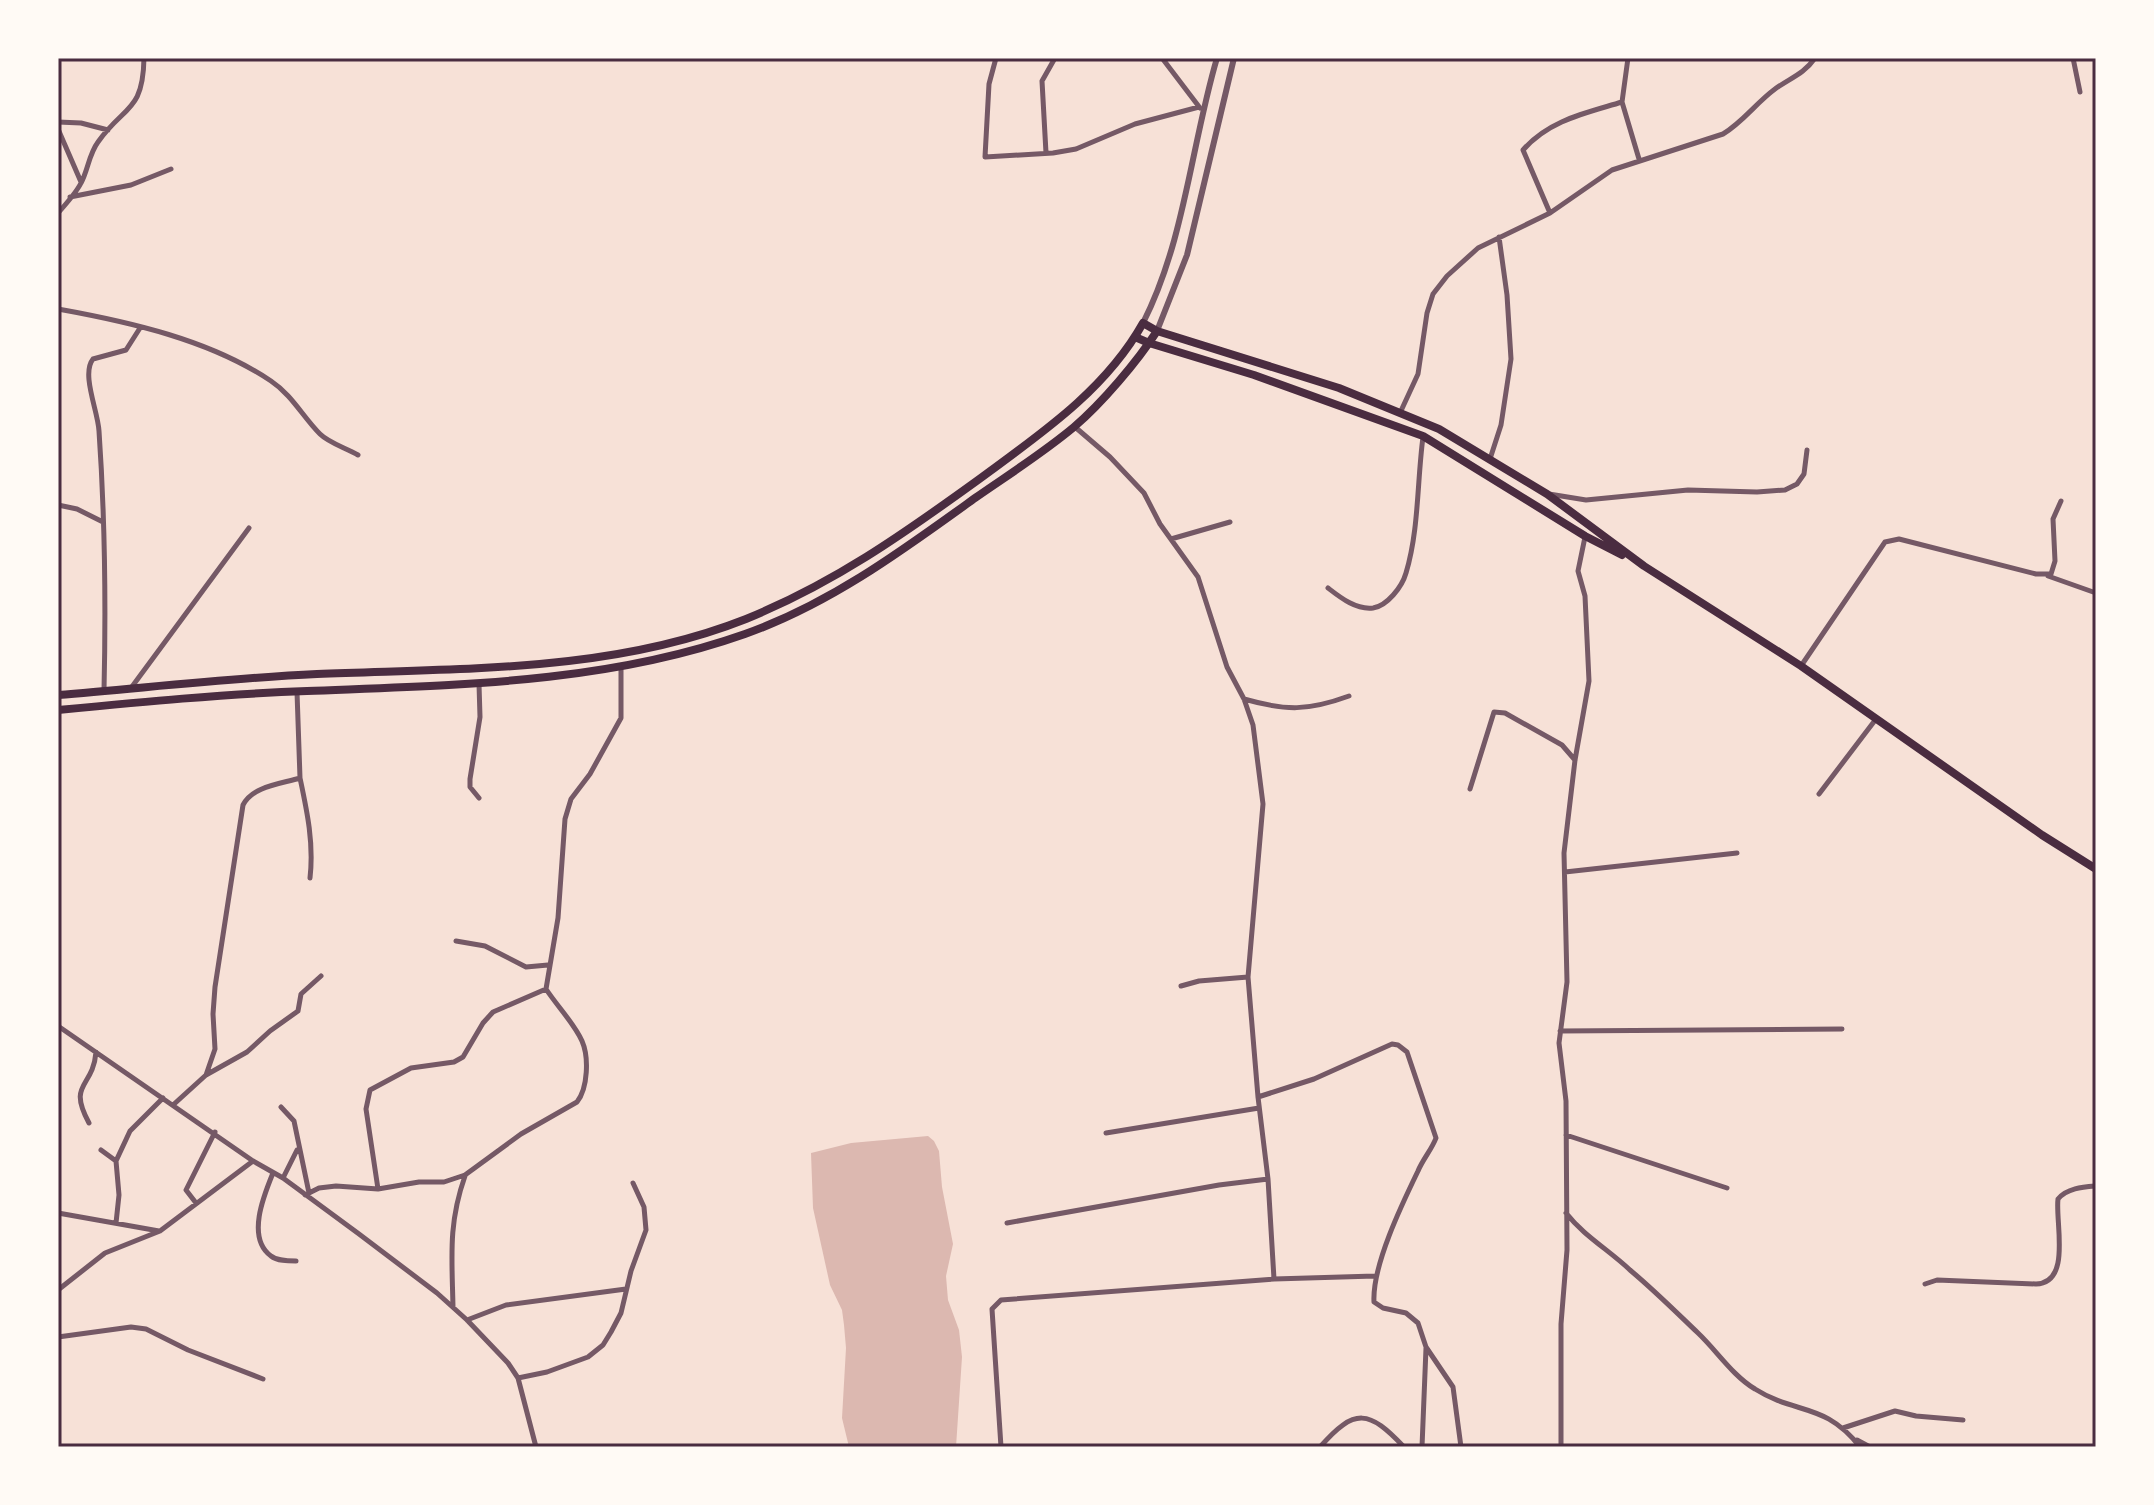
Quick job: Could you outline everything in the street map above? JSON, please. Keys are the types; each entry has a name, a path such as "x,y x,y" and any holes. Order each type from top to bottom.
{"main road":[{"path":"58,695 294,675 553,664 617,655 743,620 821,585 871,556 1063,417 1107,373 1143,323 1157,331 1339,388 1439,429 1547,494 1644,566 1801,666 2042,835 2096,869"},
{"path":"58,710 297,691 479,684 554,677 685,653 748,633 826,598 878,567 1074,427 1133,364 1157,331"},
{"path":"1135,337 1254,375 1423,436 1585,536 1644,566"}],"street":[{"path":"58,213 81,183 96,144 138,97 144,78 144,58"},
{"path":"996,58 989,84 985,157 1076,149 1135,124 1201,109"},
{"path":"1046,153 1042,81 1055,58"},
{"path":"1162,58 1201,109"},
{"path":"1143,323 1173,250 1201,109 1217,58"},
{"path":"1157,331 1187,255 1234,58"},
{"path":"1628,58 1622,102 1639,159"},
{"path":"1400,413 1418,374 1433,294 1447,276 1478,248 1550,213 1597,179 1639,159 1675,151 1723,134 1738,125 1776,88 1802,73 1815,58"},
{"path":"2073,58 2080,92"},
{"path":"1550,213 1523,150 1535,136 1549,127 1622,102"},
{"path":"58,122 81,123 108,130"},
{"path":"58,129 81,183"},
{"path":"70,197 131,185 171,169"},
{"path":"1490,459 1501,425 1511,359 1499,237"},
{"path":"58,309 107,318 173,336 236,361 273,381 295,402 323,438 358,455"},
{"path":"104,691 107,598 99,420 88,373 89,364 100,355 126,350 140,328"},
{"path":"1074,427 1110,457 1144,493 1198,577 1227,667 1244,699 1256,740 1263,804 1248,977 1268,1179 1274,1279"},
{"path":"1328,588 1362,608 1375,608 1401,585 1406,574 1414,526 1423,436"},
{"path":"1547,494 1586,500 1688,490 1785,490 1797,484 1804,474 1807,450"},
{"path":"2045,575 2054,570 2053,519 2061,501"},
{"path":"58,505 77,509 103,522"},
{"path":"1171,539 1230,522"},
{"path":"131,688 249,528"},
{"path":"1561,1447 1560,1365 1567,1250 1566,1101 1560,1031 1567,982 1565,832 1589,681 1585,596 1578,571 1585,536"},
{"path":"1801,666 1881,548 1892,539 2045,575 2096,593"},
{"path":"307,1194 319,1188 378,1189 419,1182 444,1182 465,1175 500,1148 582,1096 586,1074 583,1043 546,989 548,965 558,918 565,819 571,799 590,774 621,718 621,667"},
{"path":"479,684 480,717 470,787 479,798"},
{"path":"297,691 300,778 310,828 310,878"},
{"path":"1244,699 1290,709 1311,708 1349,696"},
{"path":"1470,789 1494,712 1505,713 1562,745 1575,760"},
{"path":"1819,794 1876,718"},
{"path":"1562,745 1580,737"},
{"path":"206,1075 215,1049 215,987 243,805 248,796 256,792 300,778"},
{"path":"1565,872 1737,853"},
{"path":"456,941 485,946 526,967 548,965"},
{"path":"173,1105 206,1075 247,1052 298,1011 301,994 321,976"},
{"path":"1181,986 1199,981 1248,977"},
{"path":"378,1189 366,1109 370,1090 411,1068 454,1062 463,1057 493,1012 546,989"},
{"path":"58,1026 253,1161 307,1194 453,1307 508,1363 518,1378 536,1447"},
{"path":"1560,1031 1842,1029"},
{"path":"1258,1097 1314,1079 1392,1044 1407,1052 1436,1138 1412,1183 1375,1276 1374,1302 1413,1317 1426,1347 1453,1387 1461,1447"},
{"path":"89,1123 79,1100 79,1090 95,1064 96,1051"},
{"path":"116,1223 119,1195 116,1161 130,1131 163,1098"},
{"path":"281,1107 294,1121 307,1194"},
{"path":"1106,1133 1259,1108"},
{"path":"196,1203 186,1190 215,1132"},
{"path":"1566,1135 1727,1188"},
{"path":"283,1178 298,1149"},
{"path":"101,1150 116,1161"},
{"path":"58,1290 105,1253 160,1231 253,1161"},
{"path":"273,1173 258,1212 263,1247 271,1257 296,1261"},
{"path":"453,1307 450,1238 465,1175"},
{"path":"1007,1223 1268,1179"},
{"path":"518,1378 547,1372 597,1351 621,1313 646,1230 644,1207 633,1183"},
{"path":"1925,1284 1937,1280 2036,1284 2051,1280 2056,1274 2058,1199 2061,1194 2075,1189 2096,1186"},
{"path":"1566,1212 1577,1227 1629,1268 1701,1335 1744,1382 1774,1400 1811,1410 1843,1428 1860,1447"},
{"path":"58,1213 160,1231"},
{"path":"1001,1447 992,1309 1001,1300 1274,1279 1375,1276"},
{"path":"467,1320 506,1305 626,1289"},
{"path":"58,1337 131,1327 146,1329 188,1350 263,1379"},
{"path":"1422,1447 1426,1347"},
{"path":"1843,1428 1895,1411 1963,1420"},
{"path":"1320,1447 1336,1428 1355,1419 1368,1418 1379,1421 1404,1447"},
{"path":"1853,1438 1870,1447"}],"shaded area":[{"path":"928,1136 939,1151 953,1244 946,1276 948,1300 959,1330 962,1357 956,1447 849,1447 842,1418 846,1348 844,1325 842,1310 830,1285 813,1208 811,1153 851,1143"}]}
